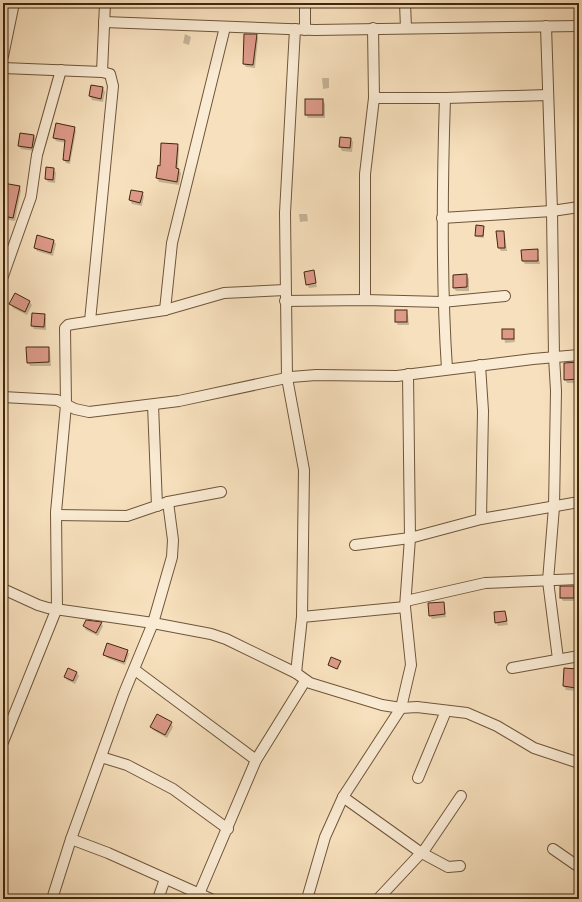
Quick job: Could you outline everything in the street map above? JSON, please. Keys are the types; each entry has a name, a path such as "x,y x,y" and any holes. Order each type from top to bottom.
{"street":[{"path":"3,56 14,3"},
{"path":"102,72 105,3"},
{"path":"296,673 302,617 304,470 287,378 285,213 300,30 305,3"},
{"path":"405,3 406,28"},
{"path":"104,22 300,30 579,26"},
{"path":"546,26 556,391 554,507 548,581 558,659"},
{"path":"165,310 172,243 225,27"},
{"path":"365,300 365,174 374,98 373,28"},
{"path":"3,68 102,72 110,74 113,86 90,321"},
{"path":"3,276 31,197 37,155 61,70"},
{"path":"374,98 445,98 548,95"},
{"path":"445,98 442,218 442,302 447,369"},
{"path":"442,218 552,211 579,207"},
{"path":"3,742 57,608 56,515 66,404 65,328 68,325 90,321 165,310 224,293 285,290"},
{"path":"286,301 365,300 442,302 505,296"},
{"path":"3,397 57,400 75,409 89,412 154,405 287,378 316,375 408,374 579,355"},
{"path":"480,365 483,419 481,519"},
{"path":"307,899 326,836 343,797 401,708 411,665 406,604 410,538 408,374"},
{"path":"154,405 157,506"},
{"path":"56,515 127,516 168,502 221,492"},
{"path":"52,899 72,838 124,693 135,670 153,623 172,557 173,540 168,502"},
{"path":"355,545 410,538 481,519 579,502"},
{"path":"302,617 406,604 485,583 579,579"},
{"path":"3,589 38,605 153,623 211,634 226,639 296,673 305,681 382,705 401,708 417,708 467,713 483,719 534,748 579,763"},
{"path":"512,668 579,656"},
{"path":"135,670 256,760"},
{"path":"199,894 228,829 256,760 305,681"},
{"path":"418,778 446,711"},
{"path":"101,756 127,766 173,789 228,829"},
{"path":"378,899 422,852 461,796"},
{"path":"343,797 422,852 448,867 460,866"},
{"path":"72,838 211,899"},
{"path":"553,849 579,867"},
{"path":"158,899 165,879"}],"building":[{"path":"244,34 257,34 253,65 243,64"},
{"path":"91,85 103,87 101,99 89,96"},
{"path":"305,99 323,99 323,115 305,115"},
{"path":"56,123 75,127 69,161 63,160 65,140 53,138"},
{"path":"20,133 34,135 32,148 18,146"},
{"path":"340,137 351,138 350,148 339,147"},
{"path":"161,143 178,144 176,168 179,169 177,182 156,178 158,165 160,166"},
{"path":"46,167 54,168 53,180 45,179"},
{"path":"3,183 20,186 13,218 3,216"},
{"path":"131,190 143,192 140,203 129,200"},
{"path":"476,225 484,226 483,236 475,236"},
{"path":"496,231 504,231 505,248 498,248"},
{"path":"37,235 54,240 51,253 34,248"},
{"path":"538,249 538,261 522,261 521,250"},
{"path":"314,270 316,283 306,285 304,272"},
{"path":"467,274 467,287 453,288 453,275"},
{"path":"15,293 30,301 25,312 9,304"},
{"path":"395,310 407,310 407,322 395,322"},
{"path":"32,313 45,314 44,327 31,326"},
{"path":"502,329 514,329 514,339 502,339"},
{"path":"26,347 49,347 49,362 27,363"},
{"path":"579,362 579,379 564,380 564,363"},
{"path":"560,586 574,586 574,598 560,598"},
{"path":"444,602 445,614 429,616 428,603"},
{"path":"505,611 507,621 495,623 494,612"},
{"path":"86,620 102,622 96,633 83,626"},
{"path":"107,643 128,650 124,662 103,655"},
{"path":"331,657 341,661 337,669 328,665"},
{"path":"68,668 77,672 73,681 64,677"},
{"path":"564,668 578,669 576,688 563,686"},
{"path":"157,714 172,722 165,735 150,727"}]}
